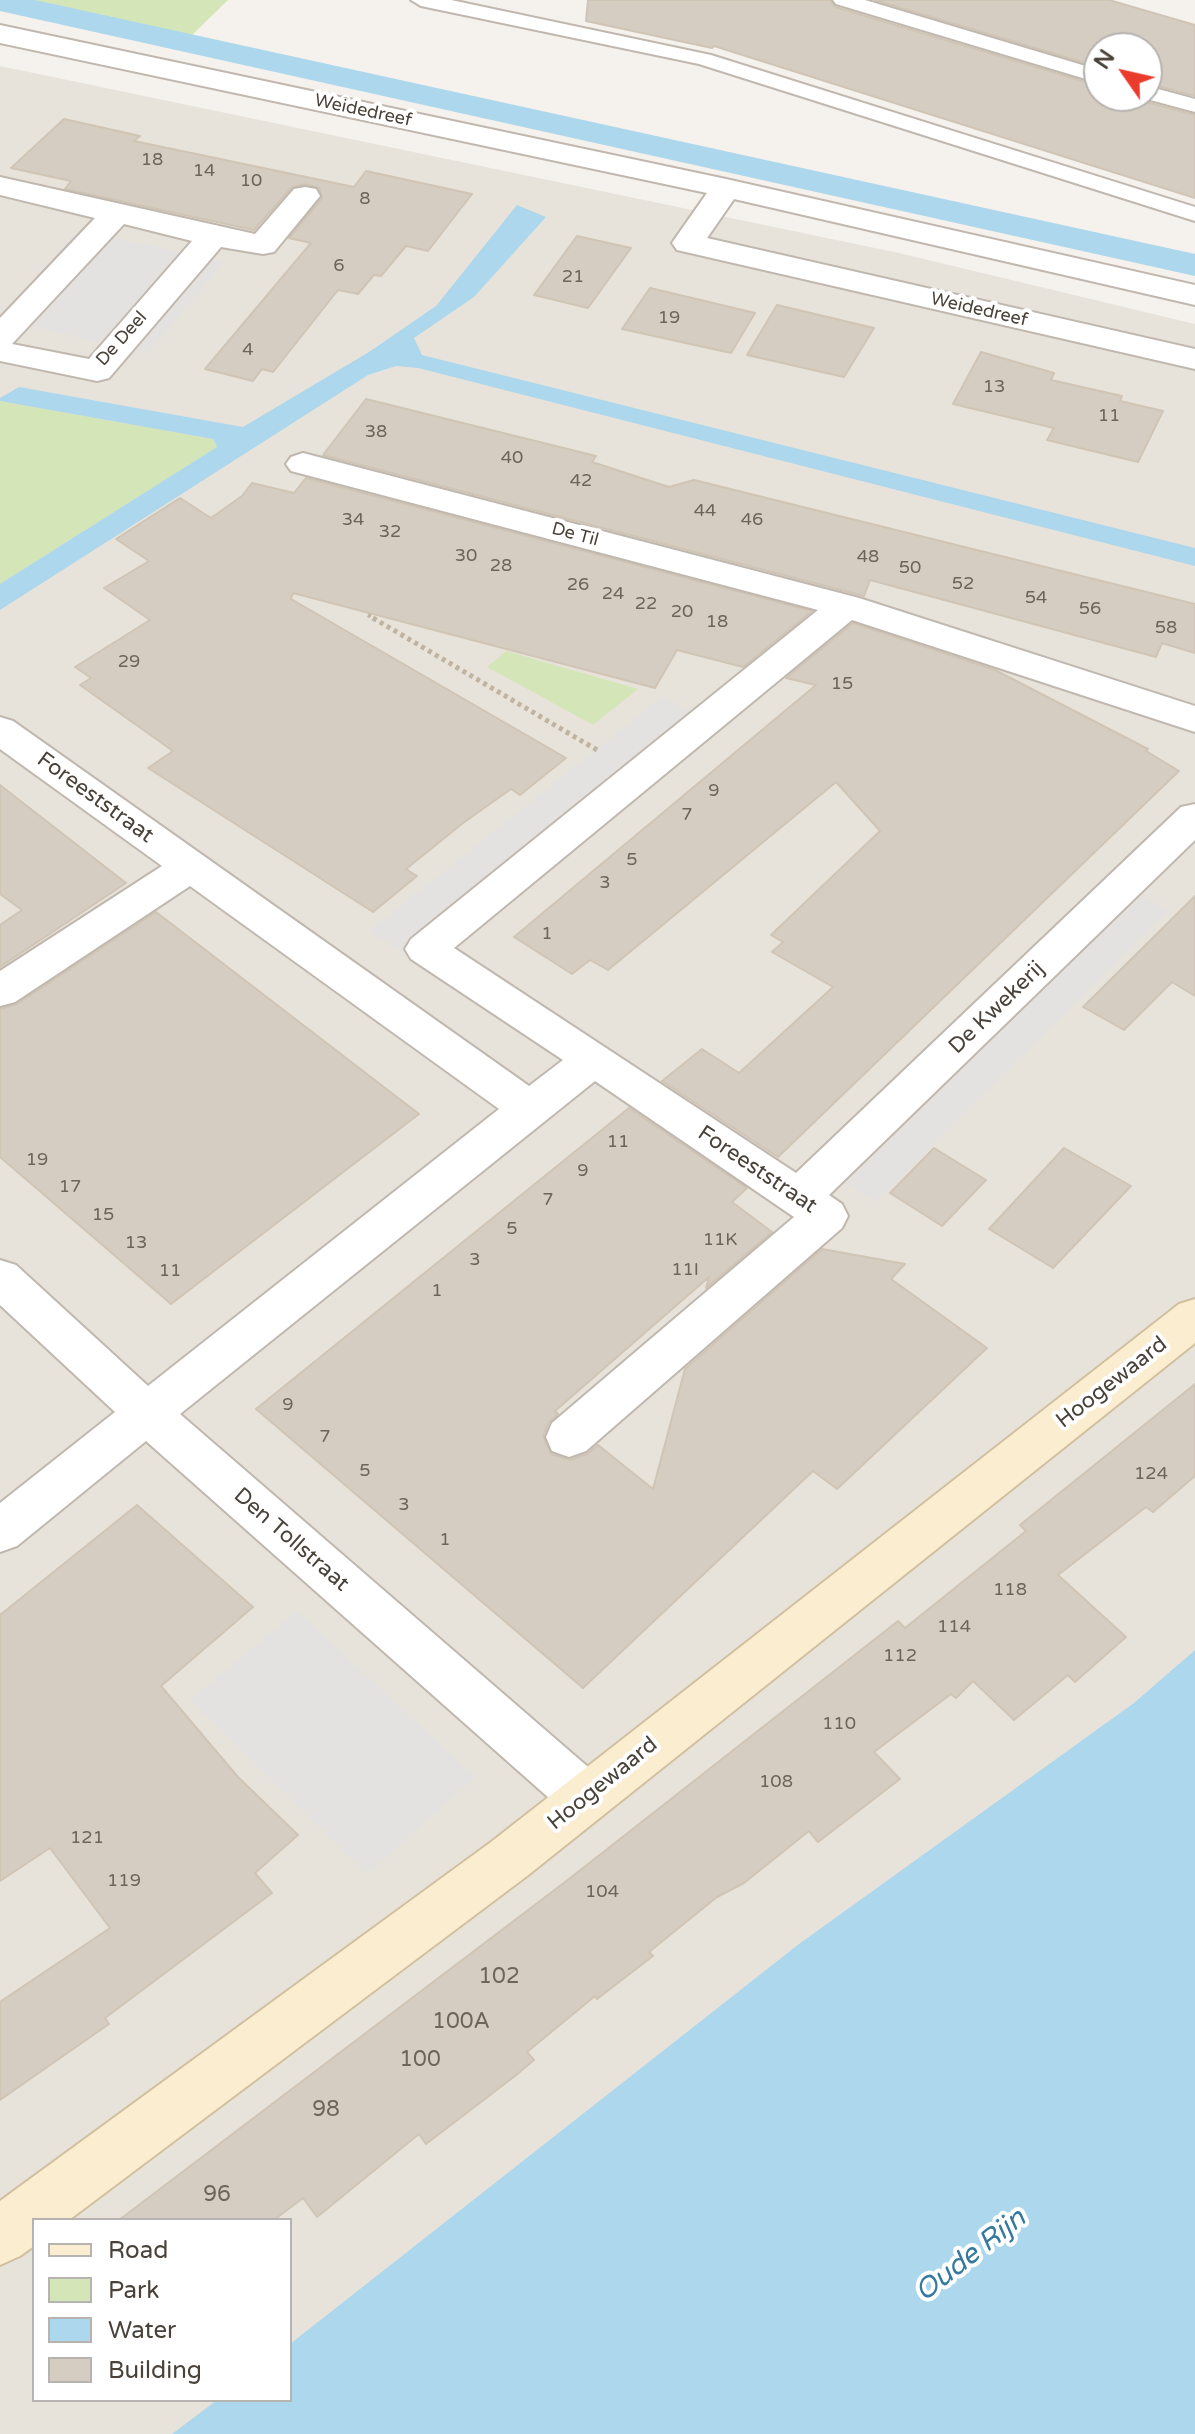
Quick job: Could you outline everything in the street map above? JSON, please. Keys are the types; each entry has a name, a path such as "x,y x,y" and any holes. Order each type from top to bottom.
{"street":[{"name":"Weidedreef","path":"0,34 726,188 1195,295"},
{"path":"0,186 263,245 305,196"},
{"name":"Weidedreef","path":"726,188 688,243 1195,359"},
{"path":"0,337 117,213"},
{"name":"De Deel","path":"0,351 97,371 213,236"},
{"name":"De Til","path":"303,464 846,606 1195,719"},
{"path":"0,1531 594,1059 425,949 846,606"},
{"name":"Foreeststraat","path":"0,730 529,1108"},
{"name":"De Kwekerij","path":"798,1198 1195,817"},
{"path":"0,991 191,866"},
{"name":"Foreeststraat","path":"569,1437 826,1216 594,1059"},
{"name":"Den Tollstraat","path":"0,1278 148,1414 585,1797"},
{"name":"Hoogewaard","path":"0,2236 509,1859 1195,1317"}],"lane":[{"path":"421,0 704,59 1195,214"},
{"path":"843,0 1083,72"},
{"path":"1163,97 1195,106"}],"path":[{"path":"368,615 640,775"}],"shaded area":[{"path":"0,66 899,253 1195,324 1195,1695 292,2388 292,2218 32,2218 32,2402 274,2402 232,2434 0,2434"},
{"path":"78,230 224,261 148,354 0,319"},
{"path":"663,696 706,720 413,959 369,931"},
{"path":"1123,886 1169,910 875,1202 826,1172"},
{"path":"297,1611 475,1777 367,1874 190,1700"}],"green space":[{"path":"30,0 228,0 191,36"},
{"path":"0,401 213,439 217,447 0,584"},
{"path":"506,651 638,689 593,725 487,667"}],"water":[{"path":"0,0 35,0 1195,254 1195,276 0,11"},
{"path":"517,205 546,217 474,297 414,338 422,355 1195,548 1195,566 418,368 396,366 368,375 0,610 0,584 217,447 213,439 0,401 0,398 19,387 243,427 369,352 436,306"},
{"name":"Oude Rijn","path":"1195,1650 1195,2434 172,2434 214,2402 292,2402 292,2342 799,1944 1134,1703"}],"building":[{"path":"588,0 830,0 835,7 1083,81 1083,112 1163,112 1163,107 1195,115 1195,198 714,46 586,21"},
{"path":"875,0 1109,0 1195,25 1195,96 1163,87 1163,32 1083,32 1083,62"},
{"path":"64,119 140,136 134,141 354,187 366,171 472,194 428,251 406,246 381,276 374,275 358,294 338,290 273,372 262,369 253,381 205,369 311,243 289,238 322,198 319,188 306,184 292,187 254,230 65,189 71,181 11,168"},
{"path":"577,236 631,248 588,308 534,295"},
{"path":"650,288 755,313 731,353 622,329"},
{"path":"777,305 874,328 844,377 747,355"},
{"path":"981,352 1054,373 1051,380 1122,396 1120,401 1163,411 1138,462 1047,440 1054,428 953,404"},
{"path":"366,399 596,456 592,462 669,487 694,480 1195,604 1195,653 1162,643 1156,657 870,580 864,596 323,455"},
{"path":"306,478 812,611 743,667 677,650 655,688 293,593 291,599 566,758 520,795 511,789 463,823 406,869 417,876 373,912 148,768 173,751 80,685 91,678 75,667 150,620 104,588 149,561 116,539 180,498 211,518 242,496 252,483 294,493"},
{"path":"853,623 995,670 1148,749 1146,751 1179,771 778,1157 662,1081 702,1049 739,1073 833,987 772,952 783,942 771,935 880,831 836,782 608,970 590,960 572,974 514,937 816,685 786,678"},
{"path":"0,785 126,883 0,967 0,925 22,910 0,894"},
{"path":"1195,896 1195,996 1172,982 1124,1030 1083,1007"},
{"path":"156,912 419,1114 171,1304 0,1157 0,1009 17,1004"},
{"path":"629,1108 747,1188 732,1202 772,1232 706,1288 709,1277 555,1411 558,1414 549,1422 543,1436 551,1454 570,1460 587,1454 598,1445 653,1489 685,1369 822,1249 905,1264 891,1279 987,1348 837,1489 813,1471 583,1688 256,1409"},
{"path":"934,1148 986,1180 942,1226 890,1193"},
{"path":"1064,1148 1131,1186 1053,1268 989,1229"},
{"path":"1195,1384 1195,1476 1153,1512 1146,1507 1058,1575 1126,1637 1075,1682 1068,1675 1014,1720 973,1681 956,1698 951,1694 874,1752 900,1779 818,1842 809,1831 744,1883 717,1897 649,1952 653,1956 597,1999 595,1996 527,2052 534,2060 515,2076 426,2144 419,2134 317,2217 303,2198 277,2218 122,2218 569,1879 898,1621 905,1628 1026,1531 1020,1525"},
{"path":"137,1505 253,1607 161,1686 238,1777 298,1835 255,1873 272,1893 105,2018 109,2024 0,2100 0,2002 110,1928 50,1848 0,1881 0,1615"}]}
